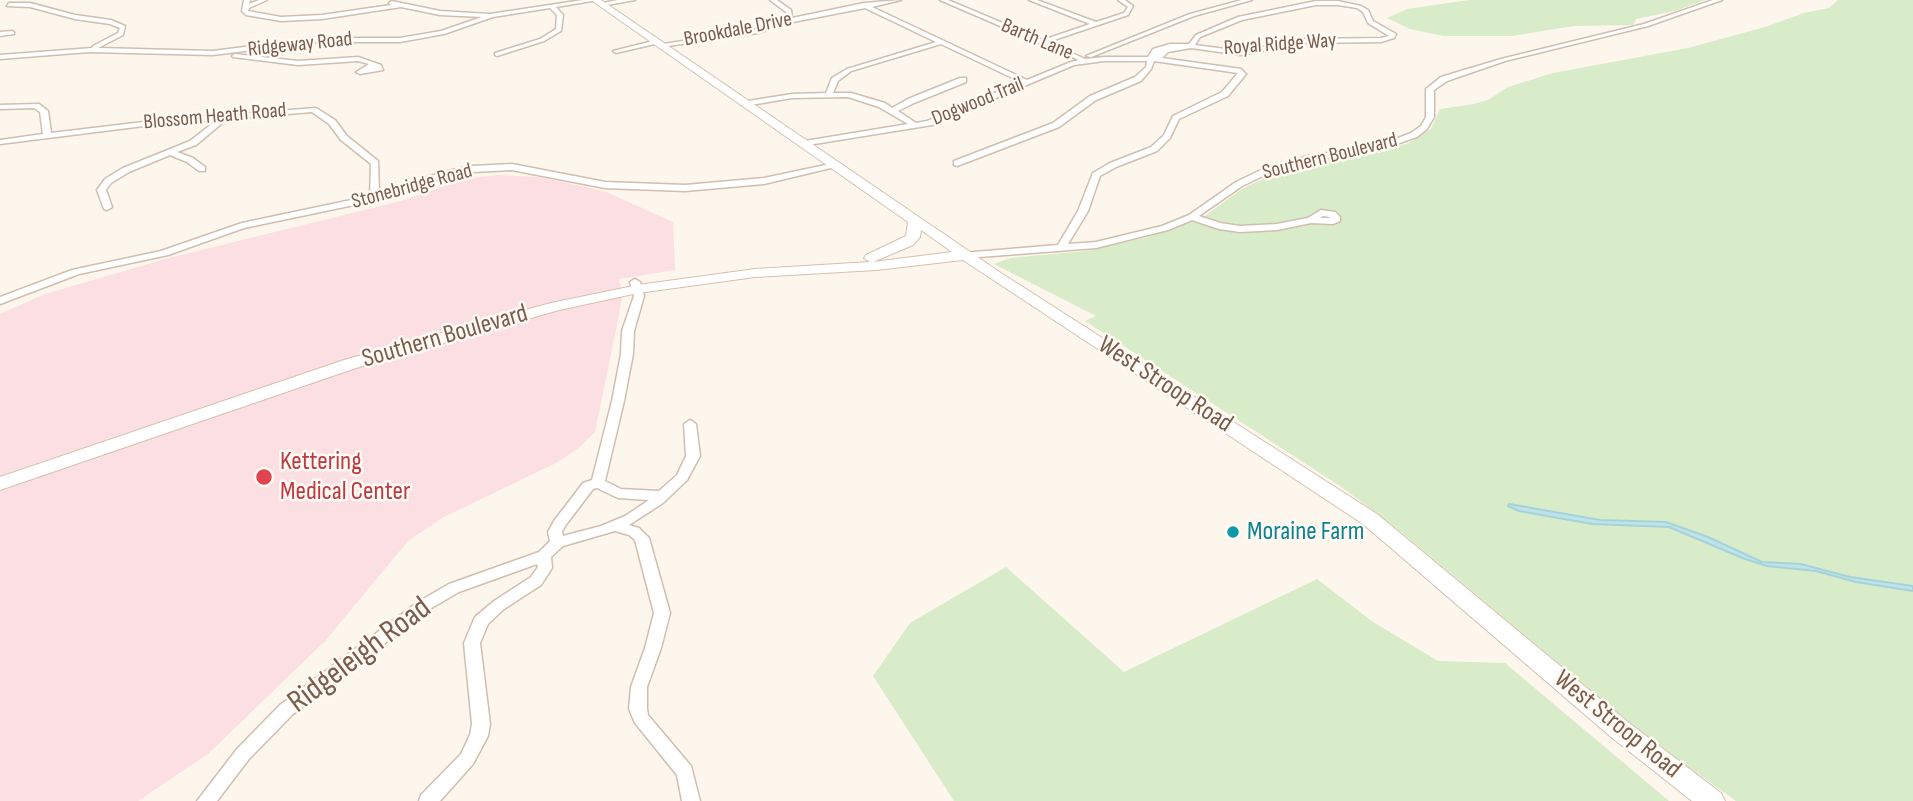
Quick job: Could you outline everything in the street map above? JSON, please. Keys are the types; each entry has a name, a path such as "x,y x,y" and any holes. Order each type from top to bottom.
{"main road":[{"name":"West Stroop Road","path":"597,1 966,256 1370,519 1620,730 1712,801"},
{"path":"867,260 908,242 913,237 915,221"},
{"name":"Southern Boulevard","path":"0,484 393,351 514,316 637,285 966,256"},
{"name":"Southern Boulevard","path":"0,475 374,348 512,309 744,267 867,260 906,261"}],"street":[{"path":"264,0 246,4 245,12 256,17 291,19 400,5"},
{"path":"383,0 440,13 492,15"},
{"name":"Ridgeway Road","path":"0,57 89,50 232,52 315,40 410,39 454,30 492,15 597,1 632,0"},
{"path":"773,0 789,11 790,17 787,21"},
{"path":"856,0 1028,82"},
{"name":"Brookdale Drive","path":"616,51 758,31 787,21 898,0"},
{"name":"Barth Lane","path":"943,0 1082,59"},
{"path":"1032,0 1098,25"},
{"path":"1043,42 1098,25 1130,11 1130,5 1121,0"},
{"name":"Royal Ridge Way","path":"1082,59 1192,15 1249,0"},
{"name":"Southern Boulevard","path":"966,256 1060,249 1132,238 1192,216 1239,184 1264,172 1308,159 1382,146 1413,135 1424,127 1430,117 1430,89 1444,79 1503,60 1646,25 1719,0"},
{"path":"516,2 519,12"},
{"name":"Royal Ridge Way","path":"1156,56 1176,46 1241,53 1305,41 1381,40 1392,37 1393,34 1370,22 1362,8 1320,3 1245,17 1198,36 1191,46"},
{"path":"9,5 30,5 111,22 123,27 121,34 89,50"},
{"path":"496,54 536,43 559,30 560,15 553,8"},
{"path":"0,34 12,33"},
{"path":"828,94 835,80 849,70 942,42"},
{"path":"232,52 232,55 238,57 288,63 351,59 375,64"},
{"path":"957,163 1056,125 1093,98 1138,79 1156,56"},
{"name":"Dogwood Trail","path":"802,144 936,121 1073,63 1156,56 1235,68 1242,74 1230,90 1176,118 1167,136 1154,149 1113,165 1096,175 1083,211 1060,249"},
{"name":"Barth Lane","path":"1073,63 1082,59"},
{"path":"893,111 963,80"},
{"path":"745,104 792,96 828,94 861,97 893,111 916,126"},
{"path":"0,107 36,106 44,111 47,134"},
{"name":"Blossom Heath Road","path":"0,142 47,134 301,109 322,114 336,125 344,138 375,163 374,198"},
{"path":"107,207 101,190 108,181 126,170 200,139 225,117"},
{"path":"172,153 190,160 202,169"},
{"name":"Stonebridge Road","path":"0,301 76,272 164,253 256,223 374,198 446,174 482,168 512,167 614,186 685,188 764,181 835,166"},
{"path":"1192,216 1219,226 1240,229 1277,227 1311,220"},
{"path":"598,483 618,401 627,354 628,331 639,296 637,285"},
{"path":"558,542 555,532 559,524 588,486 598,483 627,495 662,496 690,466 693,456 690,424"},
{"name":"Ridgeleigh Road","path":"206,801 243,754 286,710 423,606 454,588 544,556 558,542 612,526 641,512 662,496"},
{"path":"612,526 634,531 642,538 662,613 639,687 638,709 641,719 685,772 691,801"},
{"name":"Ridgeleigh Road","path":"428,801 467,758 479,736 481,724 472,642 475,632 489,613 536,582 545,568 544,556"}],"shaded area":[{"name":"Kettering Medical Center","path":"497,175 539,177 604,191 673,222 675,270 619,279 622,297 595,432 579,448 556,463 444,517 408,541 325,641 208,754 138,801 0,801 0,314 45,294 169,258 401,201 466,179"}],"green space":[{"path":"1469,0 1705,0 1675,11 1636,19 1633,25 1573,26 1512,36 1443,36 1410,29 1387,18 1407,9"},
{"path":"1838,0 1913,0 1913,801 1736,801 1648,738 1395,527 1340,486 1085,321 1096,316 994,264 1010,258 1085,251 1145,238 1201,219 1240,190 1271,175 1309,163 1383,151 1409,143 1431,129 1440,109 1488,100 1508,87 1553,73 1688,48 1765,27 1804,13 1829,8"},
{"path":"1006,567 1124,672 1317,579 1373,622 1438,661 1505,663 1669,801 954,801 873,676 910,623"}],"water":[{"path":"1509,504 1600,520 1666,522 1708,537 1762,562 1801,564 1850,577 1913,586 1913,591 1856,582 1816,571 1767,566 1669,527 1592,524 1519,511 1508,506"}],"place":[{"name":"Kettering Medical Center","path":"264,477"},
{"name":"Moraine Farm","path":"1233,532"}]}
